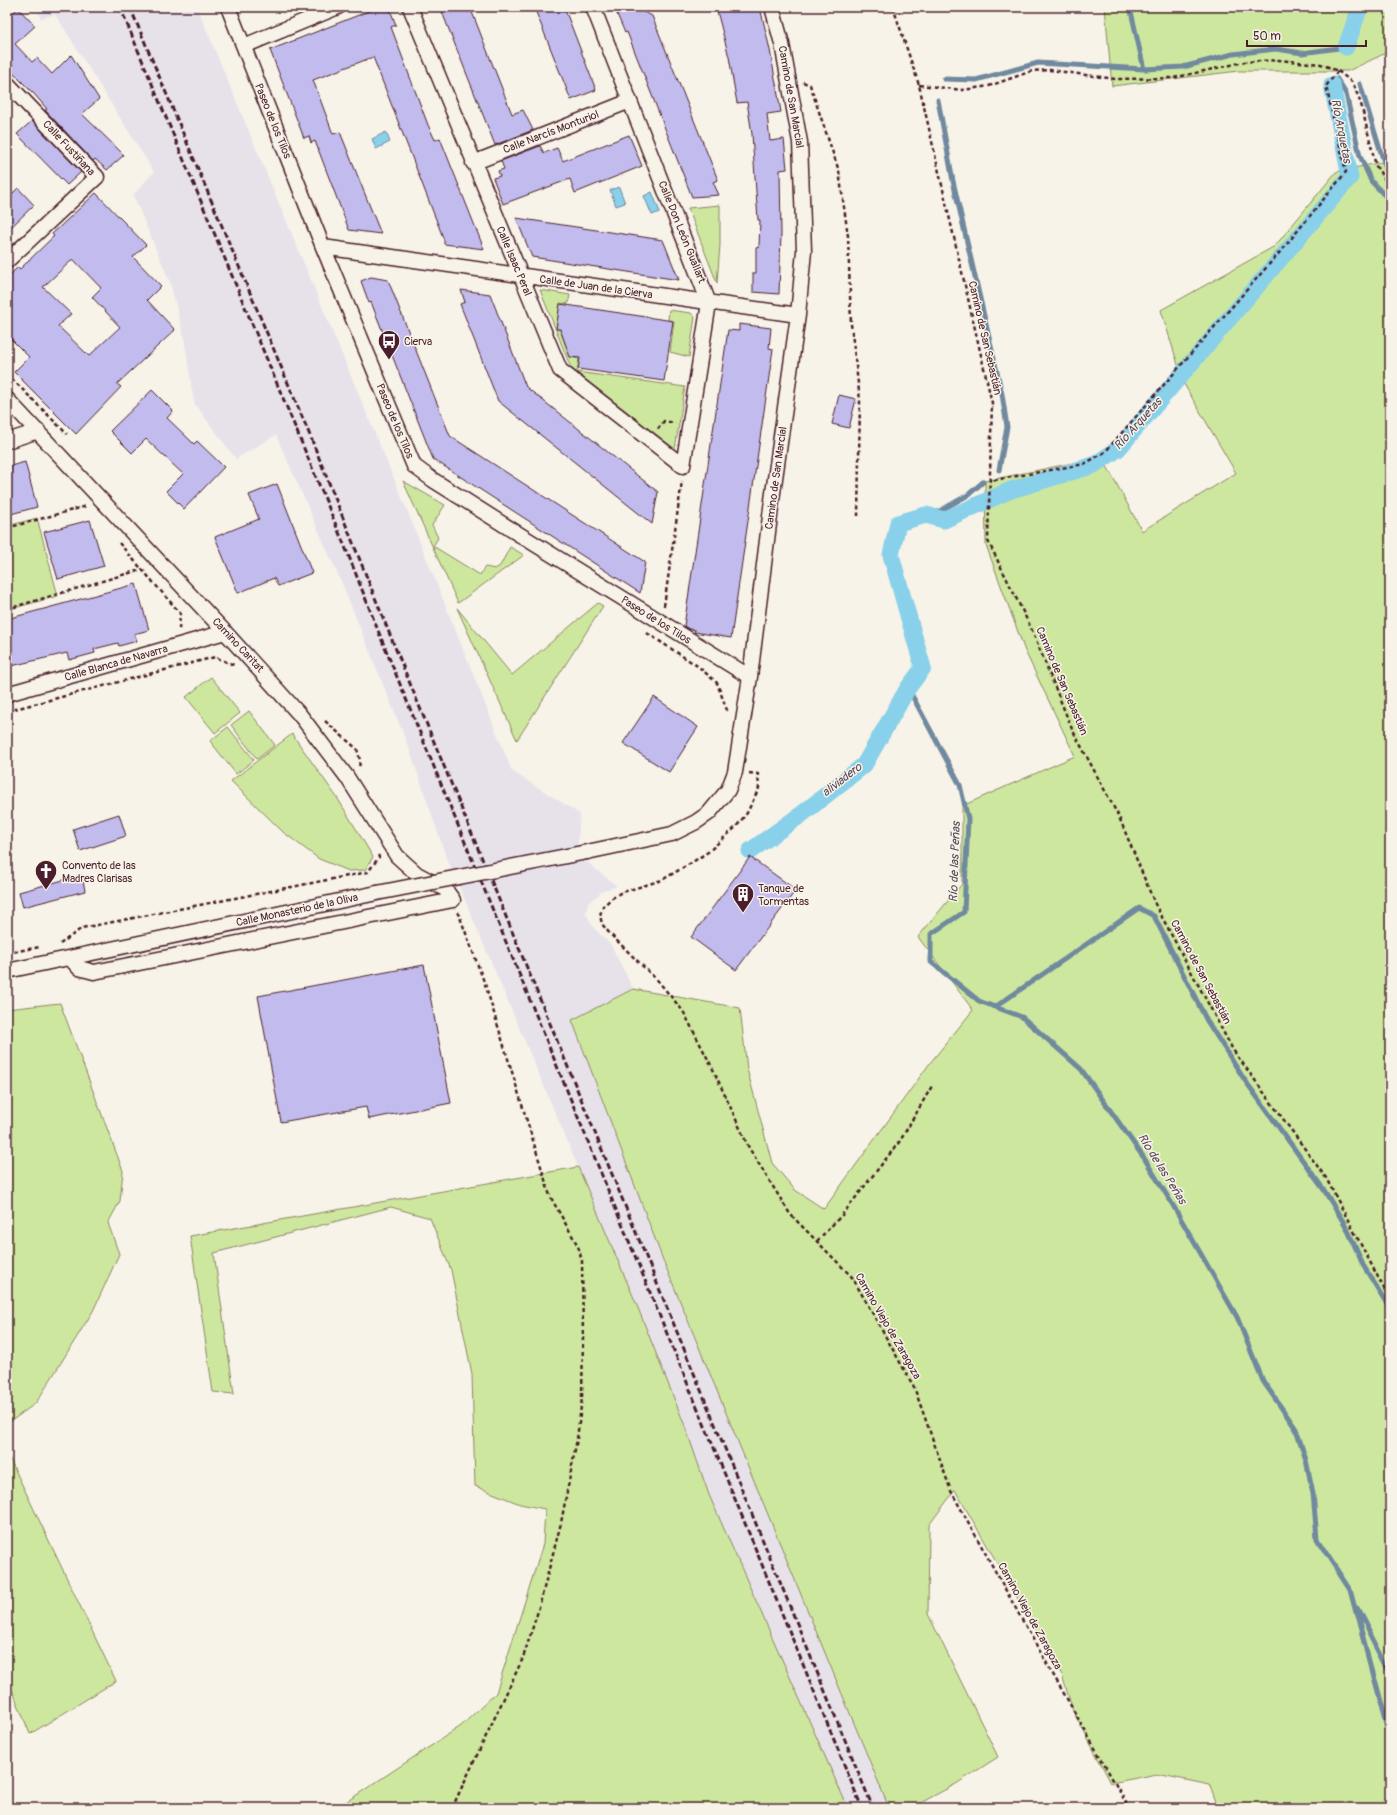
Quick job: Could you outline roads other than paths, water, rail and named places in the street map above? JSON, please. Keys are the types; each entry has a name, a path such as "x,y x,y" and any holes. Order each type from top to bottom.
{"street":[{"name":"Paseo de los Tilos","path":"228,7 323,248 414,466 433,480 517,533 750,677"},
{"path":"244,46 338,7"},
{"name":"Calle Isaac Peral","path":"410,7 473,163 560,370 683,470 710,303"},
{"name":"Calle Don León Guallart","path":"593,7 710,303"},
{"name":"Camino de San Marcial","path":"587,852 672,834 691,825 709,813 717,804 728,790 735,772 750,677 772,500 798,315 804,251 800,142 782,44 772,7"},
{"name":"Calle Fustiñana","path":"7,83 97,177 7,261"},
{"name":"Calle Narcís Monturiol","path":"473,163 630,101"},
{"name":"Calle de Juan de la Cierva","path":"323,248 798,315"},
{"name":"Camino Caritat","path":"7,399 225,632 300,715 347,776 397,856 417,874 445,889 453,900 94,972 79,968 70,958"},
{"path":"7,441 38,431"},
{"name":"Calle Blanca de Navarra","path":"7,694 225,632"},
{"name":"Calle Monasterio de la Oliva","path":"7,972 377,893 587,852"}],"water":[{"path":"386,132 390,142 376,149 372,139"},
{"path":"619,187 625,203 616,206 610,190"},
{"path":"652,192 660,212 652,215 644,196"}],"waterway":[{"path":"1130,7 1144,69"},
{"name":"aliviadero","path":"1346,47 1360,7"},
{"path":"944,79 976,80 1038,63 1144,69 1183,67 1233,54 1276,49 1302,53 1346,47"},
{"name":"Río Arquetas","path":"1337,79 1346,94 1360,156 1371,181 1390,201"},
{"name":"Río Arquetas","path":"1360,84 1390,182"},
{"name":"Río Arquetas","path":"750,851 802,814 864,765 908,688 923,668 891,555 898,523 926,515 944,520 1011,490 1094,465 1118,449 1350,177 1332,85"},
{"path":"938,100 953,181 1002,394 1007,427 999,470"},
{"path":"931,516 968,495 983,482"},
{"name":"Río de las Peñas","path":"908,688 960,785 968,819 964,912 931,934 931,962 979,1001 1022,1017 1081,1069 1144,1158 1174,1207 1237,1317 1263,1381 1296,1429 1306,1460 1313,1493 1317,1539 1350,1590 1390,1739"},
{"path":"995,1007 1139,908 1154,916 1207,1021 1244,1079 1324,1190 1347,1228 1363,1265 1390,1309"},
{"path":"1357,1608 1390,1673"}],"railway":[{"path":"120,7 348,554 381,638 862,1808"},
{"path":"130,7 311,438 390,635 873,1808"}],"place":[{"name":"Cierva","path":"389,360"},
{"name":"Convento de las Madres Clarisas","path":"46,890"},
{"name":"Tanque de Tormentas","path":"743,914"}]}
